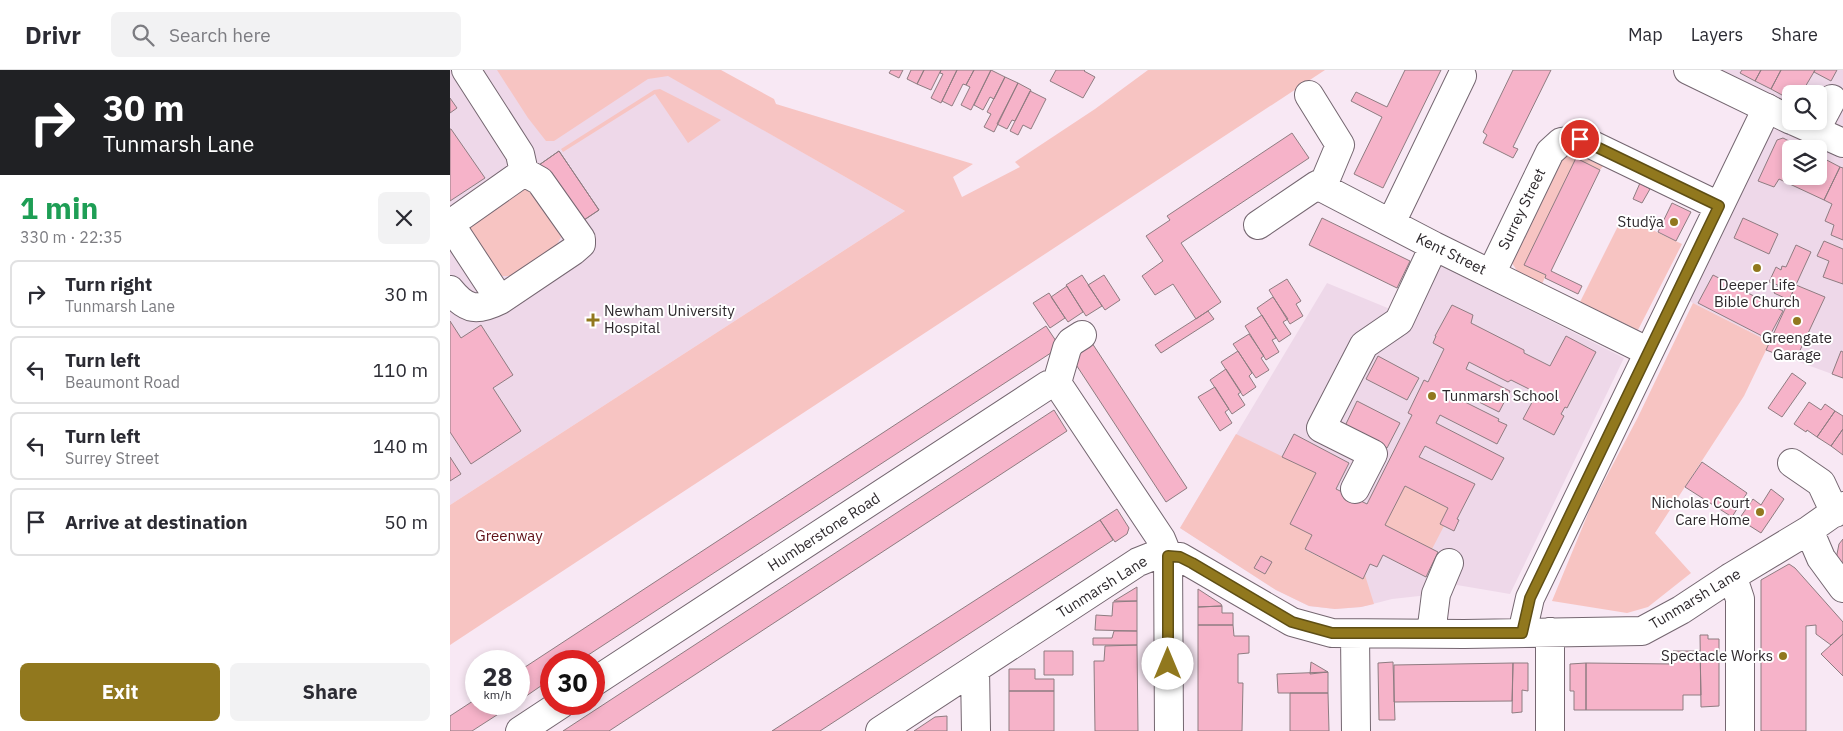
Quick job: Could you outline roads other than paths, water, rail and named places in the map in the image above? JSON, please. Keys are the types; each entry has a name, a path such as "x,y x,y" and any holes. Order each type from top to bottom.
{"street":[{"path":"450,290 462,302 479,309 500,300 581,244 581,239 540,181 524,172 520,154 466,70"},
{"path":"1688,70 1782,115"},
{"path":"1391,223 1462,76"},
{"path":"1258,225 1317,185 1322,188 1340,145 1309,95"},
{"path":"1827,103 1832,99"},
{"path":"1522,633 1530,598 1767,108"},
{"path":"1814,130 1843,143"},
{"name":"Surrey Street","path":"1491,274 1550,152 1561,142 1580,139 1719,206"},
{"path":"500,300 452,224 524,172"},
{"name":"Kent Street","path":"1322,188 1434,246 1649,352"},
{"path":"1355,490 1373,454 1321,428 1364,345 1399,321 1434,246"},
{"path":"1082,334 1070,342 1056,386 1061,389 1160,539 1168,556 1169,731"},
{"name":"Humberstone Road","path":"605,675 1048,385 1056,386"},
{"path":"1792,463 1821,483 1839,509"},
{"name":"Tunmarsh Lane","path":"880,731 1138,562 1153,556 1180,557 1292,622 1332,633 1431,634 1642,631 1681,610 1809,530 1839,509"},
{"path":"1809,530 1821,558 1843,588"},
{"path":"1431,634 1436,594 1449,563"},
{"path":"1731,577 1740,599 1740,731"},
{"path":"1550,632 1550,731"},
{"path":"1355,634 1356,731"},
{"path":"975,669 976,731"},
{"path":"520,731 544,715"}],"place":[{"name":"Studÿa","path":"1674,222"},
{"name":"Deeper Life Bible Church","path":"1757,268"},
{"name":"Newham University Hospital","path":"593,320"},
{"name":"Greengate Garage","path":"1797,321"},
{"name":"Tunmarsh School","path":"1432,396"},
{"name":"Nicholas Court Care Home","path":"1760,512"},
{"name":"Spectacle Works","path":"1783,656"}],"park label":[{"name":"Greenway","path":"509,536"}]}
